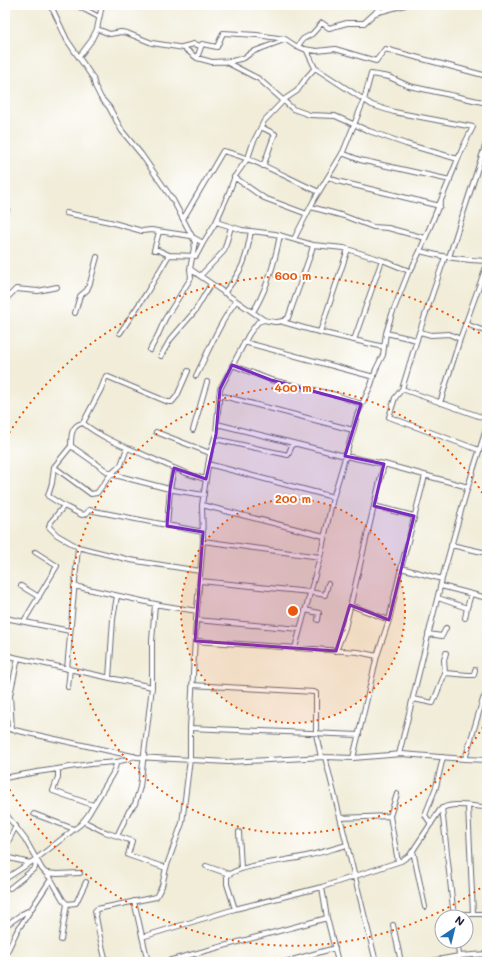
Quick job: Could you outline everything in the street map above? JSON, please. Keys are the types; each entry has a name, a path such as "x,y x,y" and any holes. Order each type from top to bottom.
{"street":[{"path":"48,5 53,10 67,40 93,78 101,98 112,112 122,131 173,200 194,242 190,269 191,278 165,319 150,350"},
{"path":"76,5 99,17"},
{"path":"79,57 91,41 97,29 102,5"},
{"path":"297,46 303,39 312,34 322,23 329,28 347,23 364,23 381,5"},
{"path":"375,13 405,5"},
{"path":"97,29 110,34 121,32 127,33 152,43 182,47 194,44 217,47 223,33 257,35 285,39 306,49 316,51 335,49 376,61 385,49 487,76"},
{"path":"182,47 194,54 197,58 212,62 226,62 244,58 252,52 285,39"},
{"path":"197,58 201,46"},
{"path":"295,648 320,557 333,497 357,414 383,355 386,334 392,314 409,271 411,270 440,206 458,159 473,127 394,112 372,105 315,68 306,49"},
{"path":"226,62 260,79 294,109 310,115 335,116 406,144 458,159"},
{"path":"159,232 154,250 158,250 169,255 176,254 196,256 216,222 234,177 247,159 264,121 283,100 297,91 315,68"},
{"path":"294,240 319,192 342,153 364,100 371,74 389,77 409,86 487,102"},
{"path":"261,127 275,134 271,143 270,152 263,166"},
{"path":"479,450 389,417 395,398 402,389 417,340 487,140"},
{"path":"183,219 223,151 247,159 319,192"},
{"path":"342,153 360,160 450,180"},
{"path":"234,177 264,198 307,214"},
{"path":"328,177 337,181 440,206"},
{"path":"311,207 344,216 373,227 388,228 425,238"},
{"path":"66,212 142,231 152,230 191,236 203,243"},
{"path":"216,222 231,227 280,236 313,245 348,249 409,271"},
{"path":"200,276 224,251 231,227"},
{"path":"224,292 236,278 244,263 251,231"},
{"path":"253,312 260,300 271,271 280,236"},
{"path":"283,322 288,318 313,245"},
{"path":"320,332 348,249"},
{"path":"420,250 447,257 487,261"},
{"path":"120,333 146,294 169,255"},
{"path":"75,313 80,296 86,290 90,282 97,257"},
{"path":"354,340 382,260"},
{"path":"440,403 460,339 487,264"},
{"path":"190,269 264,320 283,322 384,347"},
{"path":"161,356 170,340 195,311 211,284"},
{"path":"5,300 16,289 38,291 57,287"},
{"path":"196,376 215,335 236,301"},
{"path":"106,962 95,911 97,909 156,897 162,886 166,868 182,823 190,759 192,685 203,541 202,505 210,453 215,439 220,388 249,334 258,322 264,320"},
{"path":"466,324 487,332"},
{"path":"420,332 431,335 449,334 460,339"},
{"path":"386,334 417,340"},
{"path":"244,342 374,376"},
{"path":"232,365 271,380 336,395 362,404"},
{"path":"188,372 177,396 172,402 168,402 106,376 83,423 78,424 74,428 71,435 71,446 54,467 52,483 48,496 82,515 86,514 89,510 203,532"},
{"path":"193,430 208,382"},
{"path":"402,389 487,419"},
{"path":"219,395 353,430"},
{"path":"83,423 95,432 126,448 194,477 206,479"},
{"path":"217,424 345,456 384,464 468,487"},
{"path":"399,754 442,579 487,426"},
{"path":"156,432 210,453"},
{"path":"215,439 288,455 293,443"},
{"path":"71,446 111,474 170,489 204,495"},
{"path":"54,467 91,494 97,493 111,474 121,465 126,448"},
{"path":"208,464 333,497"},
{"path":"336,651 345,628 384,464"},
{"path":"167,526 170,489 174,468"},
{"path":"353,758 377,656 388,620 425,476"},
{"path":"202,505 324,536"},
{"path":"64,506 50,523 49,527 57,534 78,547 130,560 200,571"},
{"path":"374,506 414,516"},
{"path":"203,541 320,557"},
{"path":"452,545 487,553"},
{"path":"68,687 70,631 78,547"},
{"path":"24,621 57,566 35,552"},
{"path":"401,568 442,579"},
{"path":"200,581 310,592 325,595 328,584"},
{"path":"21,586 38,597"},
{"path":"74,586 155,604 197,611"},
{"path":"441,586 487,598"},
{"path":"465,618 470,594"},
{"path":"109,678 113,619 117,596"},
{"path":"438,598 467,608"},
{"path":"117,836 129,811 135,804 140,787 152,687 152,641 155,604"},
{"path":"350,605 388,620"},
{"path":"305,610 319,613 318,620"},
{"path":"5,618 70,631"},
{"path":"196,620 300,629"},
{"path":"428,634 442,636 446,628"},
{"path":"195,641 358,652 377,656"},
{"path":"413,699 433,704 445,673 444,660 446,653"},
{"path":"5,655 152,687"},
{"path":"12,730 10,699 18,658"},
{"path":"445,673 468,676 474,675 476,670"},
{"path":"192,685 316,693 316,734 340,818 376,962"},
{"path":"465,759 487,693"},
{"path":"5,698 10,699"},
{"path":"5,728 134,756 228,762 323,757 353,758 399,754 487,760"},
{"path":"190,728 359,735"},
{"path":"5,778 98,763 117,762 127,760 134,756"},
{"path":"431,824 425,815 436,787 442,757"},
{"path":"5,879 36,859 74,830 83,821 113,773 117,762"},
{"path":"58,769 58,777 54,791 93,805"},
{"path":"397,794 390,816 398,862"},
{"path":"142,937 322,887 398,862 410,855 442,808 452,805 487,807"},
{"path":"468,806 473,909"},
{"path":"442,808 453,909"},
{"path":"5,813 16,826 36,859 67,904"},
{"path":"34,814 74,830"},
{"path":"340,818 390,816"},
{"path":"83,821 105,832 132,841 128,855 166,868"},
{"path":"5,848 16,826"},
{"path":"239,832 241,869"},
{"path":"206,866 229,874 241,869 304,857 347,845"},
{"path":"413,851 426,907"},
{"path":"5,857 30,863"},
{"path":"10,888 35,868 36,859"},
{"path":"46,873 80,873"},
{"path":"229,874 227,876 227,884 235,910"},
{"path":"5,956 10,943 51,879"},
{"path":"67,904 76,903 86,882"},
{"path":"322,887 338,962"},
{"path":"134,901 148,962"},
{"path":"61,940 67,904"},
{"path":"5,926 22,914 31,910"},
{"path":"474,914 487,914"},
{"path":"164,962 328,918"},
{"path":"393,925 401,962"},
{"path":"285,962 335,948"},
{"path":"458,949 460,962"},
{"path":"426,962 459,956 487,954"}],"highlighted area":[{"path":"232,365 271,380 361,404 345,456 384,464 374,506 414,516 389,620 350,605 336,651 195,641 203,532 167,526 170,489 174,468 206,479 216,434 220,389"}]}
